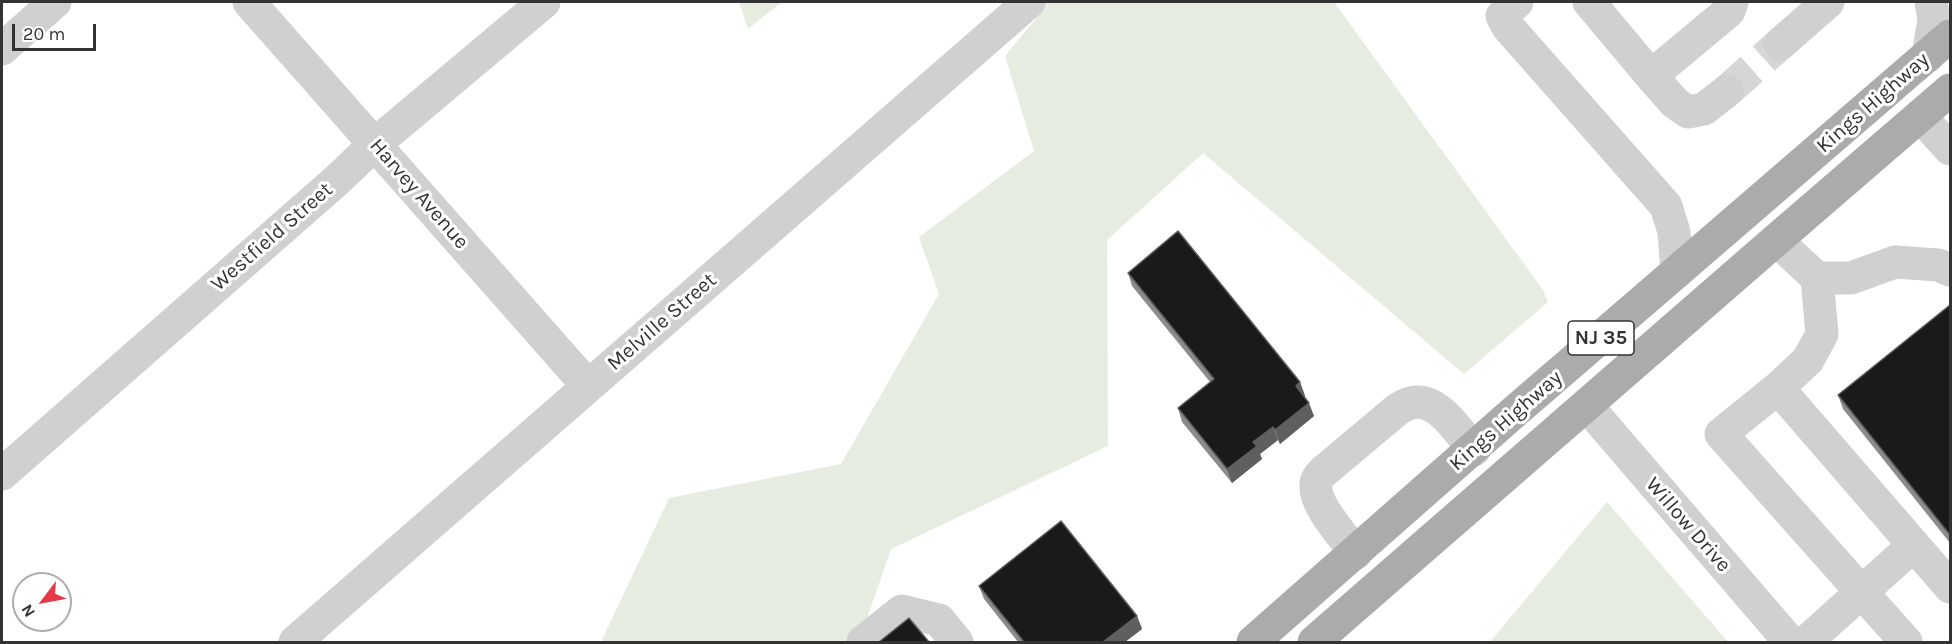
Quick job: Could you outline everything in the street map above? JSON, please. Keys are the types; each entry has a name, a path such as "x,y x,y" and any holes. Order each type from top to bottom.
{"main road":[{"name":"Kings Highway","path":"1253,642 1939,46"},
{"name":"Kings Highway","path":"1314,642 1950,90"}],"street":[{"path":"2,49 55,2"},
{"name":"Harvey Avenue","path":"249,2 588,386"},
{"name":"Westfield Street","path":"2,474 327,189 375,144 544,2"},
{"name":"Melville Street","path":"295,642 1029,2"},
{"path":"1517,2 1502,16 1508,27 1666,206 1674,232 1677,272"},
{"path":"1589,2 1675,103 1688,112 1704,110 1727,91"},
{"path":"1651,76 1729,11 1732,2"},
{"path":"1780,45 1828,2"},
{"path":"1931,2 1939,46"},
{"path":"1920,116 1950,149"},
{"path":"1776,240 1817,278 1822,334 1808,360 1778,388 1721,434 1906,642"},
{"path":"1817,278 1851,278 1895,262 1938,265 1950,270"},
{"path":"1778,388 1950,586"},
{"path":"1356,553 1323,508 1317,496 1316,482 1323,471 1389,415 1412,402 1427,403 1443,414 1474,450"},
{"name":"Willow Drive","path":"1587,406 1790,642"},
{"path":"1806,642 1914,545"},
{"path":"863,642 902,611 939,620 957,642"}],"shaded area":[{"path":"739,2 782,2 748,29"},
{"path":"1030,2 1334,2 1543,290 1548,302 1464,374 1203,153 1107,240 1108,446 891,549 859,642 601,642 669,498 841,464 939,294 919,237 1034,151 1005,56 1040,14"},
{"path":"1607,502 1728,642 1490,642"}],"building":[{"path":"1178,231 1300,382 1296,386 1309,403 1275,430 1273,427 1253,442 1257,446 1227,469 1178,408 1214,379 1128,273"},
{"path":"1950,305 1950,535 1838,395"},
{"path":"1061,521 1137,616 1103,642 1024,642 979,586"},
{"path":"909,618 929,642 879,642"}],"tunnel":[{"path":"1727,91 1780,44"}]}
